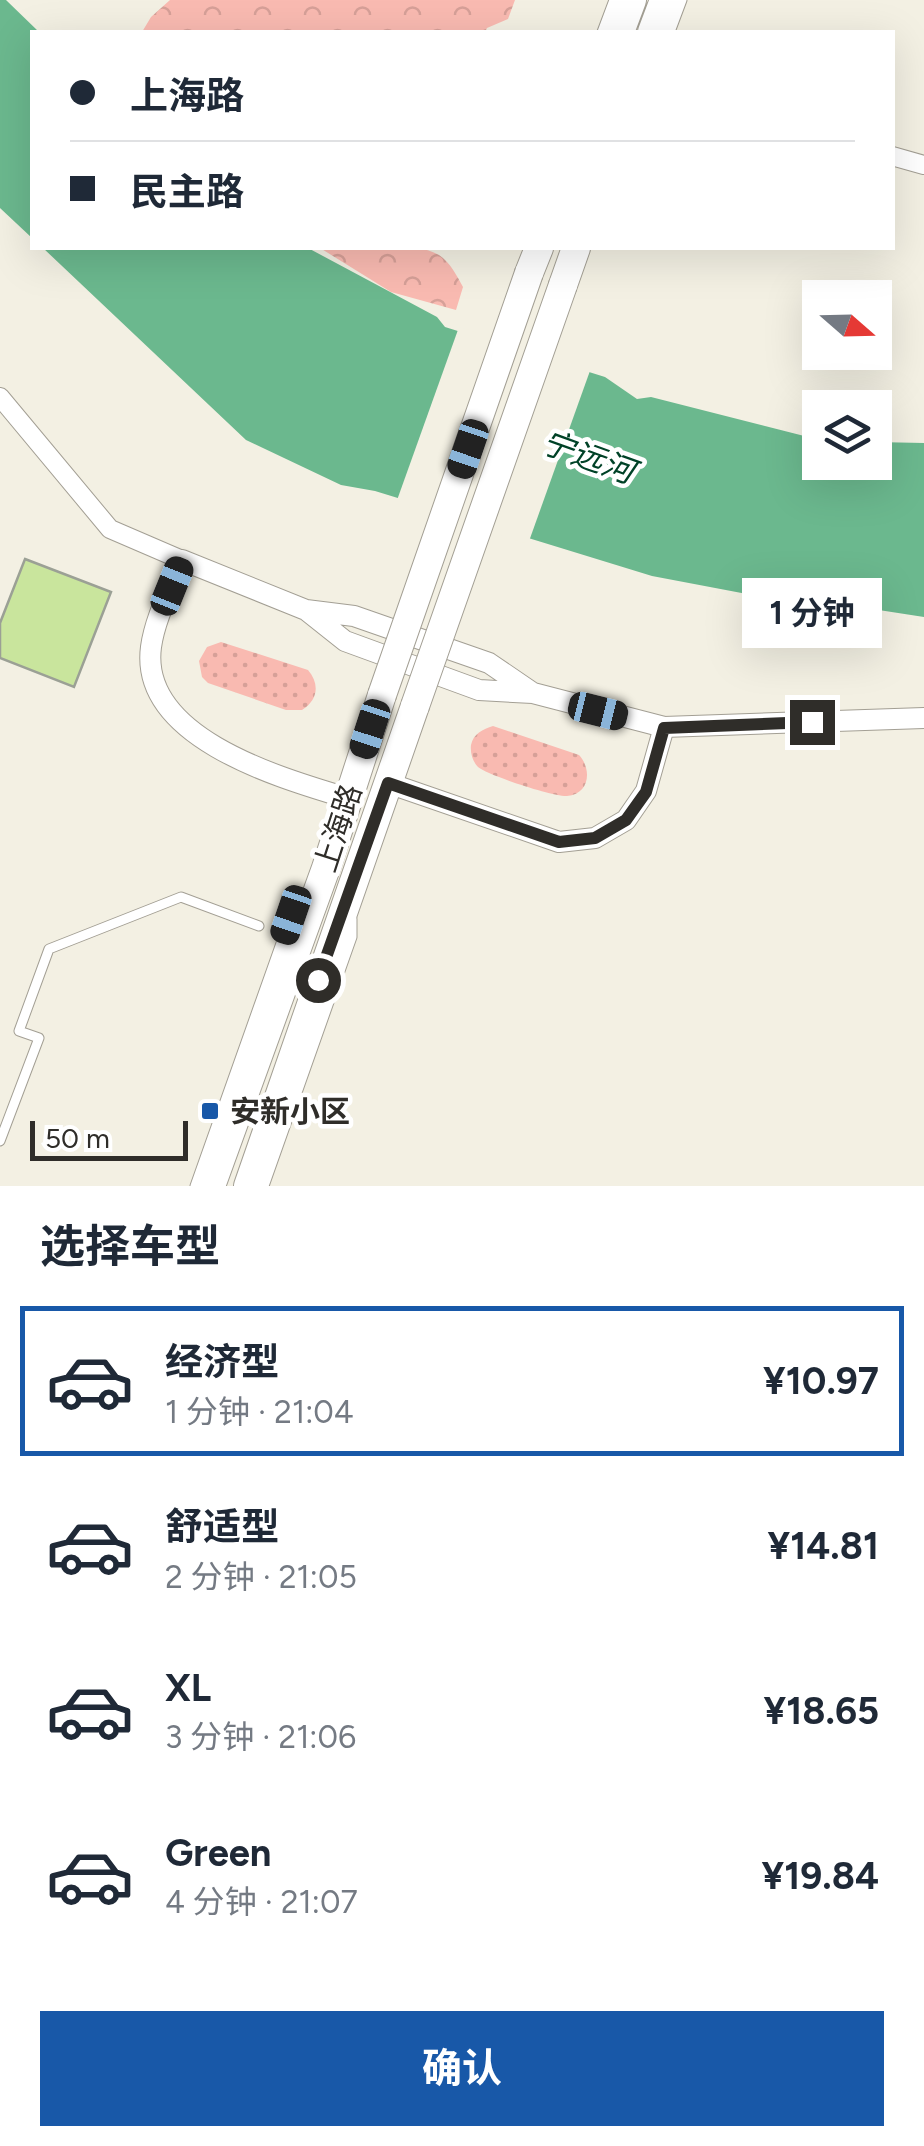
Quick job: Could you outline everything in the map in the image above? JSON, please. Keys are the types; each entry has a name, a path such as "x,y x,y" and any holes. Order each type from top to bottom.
{"highway":[{"path":"621,30 632,0"},
{"path":"653,30 664,0"},
{"name":"上海路","path":"248,1186 575,250"},
{"name":"上海路","path":"212,1186 326,868 382,694 534,260"}],"street":[{"path":"895,157 924,165"},
{"path":"0,397 110,529 306,610 354,616 489,663 534,693 664,728 924,718"},
{"path":"182,560 151,648 153,682 170,712 224,751 291,780 347,798"},
{"path":"388,783 559,842 595,838 626,820 646,792 664,728"}],"lane":[{"path":"603,30 614,0"},
{"path":"671,30 682,0"},
{"path":"195,1186 291,915 326,868"},
{"path":"264,1186 352,936 354,877"},
{"path":"0,1141 39,1038 19,1031 49,949 181,897 258,926"}],"green space":[{"path":"170,0 515,0 508,19 486,30 143,30"},
{"path":"323,250 428,250 450,265 463,287 456,310 391,292"},
{"path":"221,642 308,670 316,686 311,702 302,710 286,710 208,683 202,677 199,661 207,647"},
{"path":"493,726 579,755 586,767 584,786 575,794 560,795 484,771 471,754 472,741"}],"water":[{"path":"0,0 6,0 37,30 30,30 30,236 0,208"},
{"name":"宁远河","path":"45,250 312,250 437,317 445,327 605,377 637,399 651,397 802,435 802,480 892,480 892,442 924,443 924,617 827,602 778,600 652,576 375,491 341,485 246,440"}],"pier":[{"path":"459,327 591,368 528,544 396,503"}],"building":[{"path":"25,559 111,592 74,687 0,658 0,623"}],"place":[{"name":"安新小区","path":"210,1111"}],"route":[{"path":"318,980 388,783 559,842 595,838 626,820 646,792 664,728 812,722"}]}
